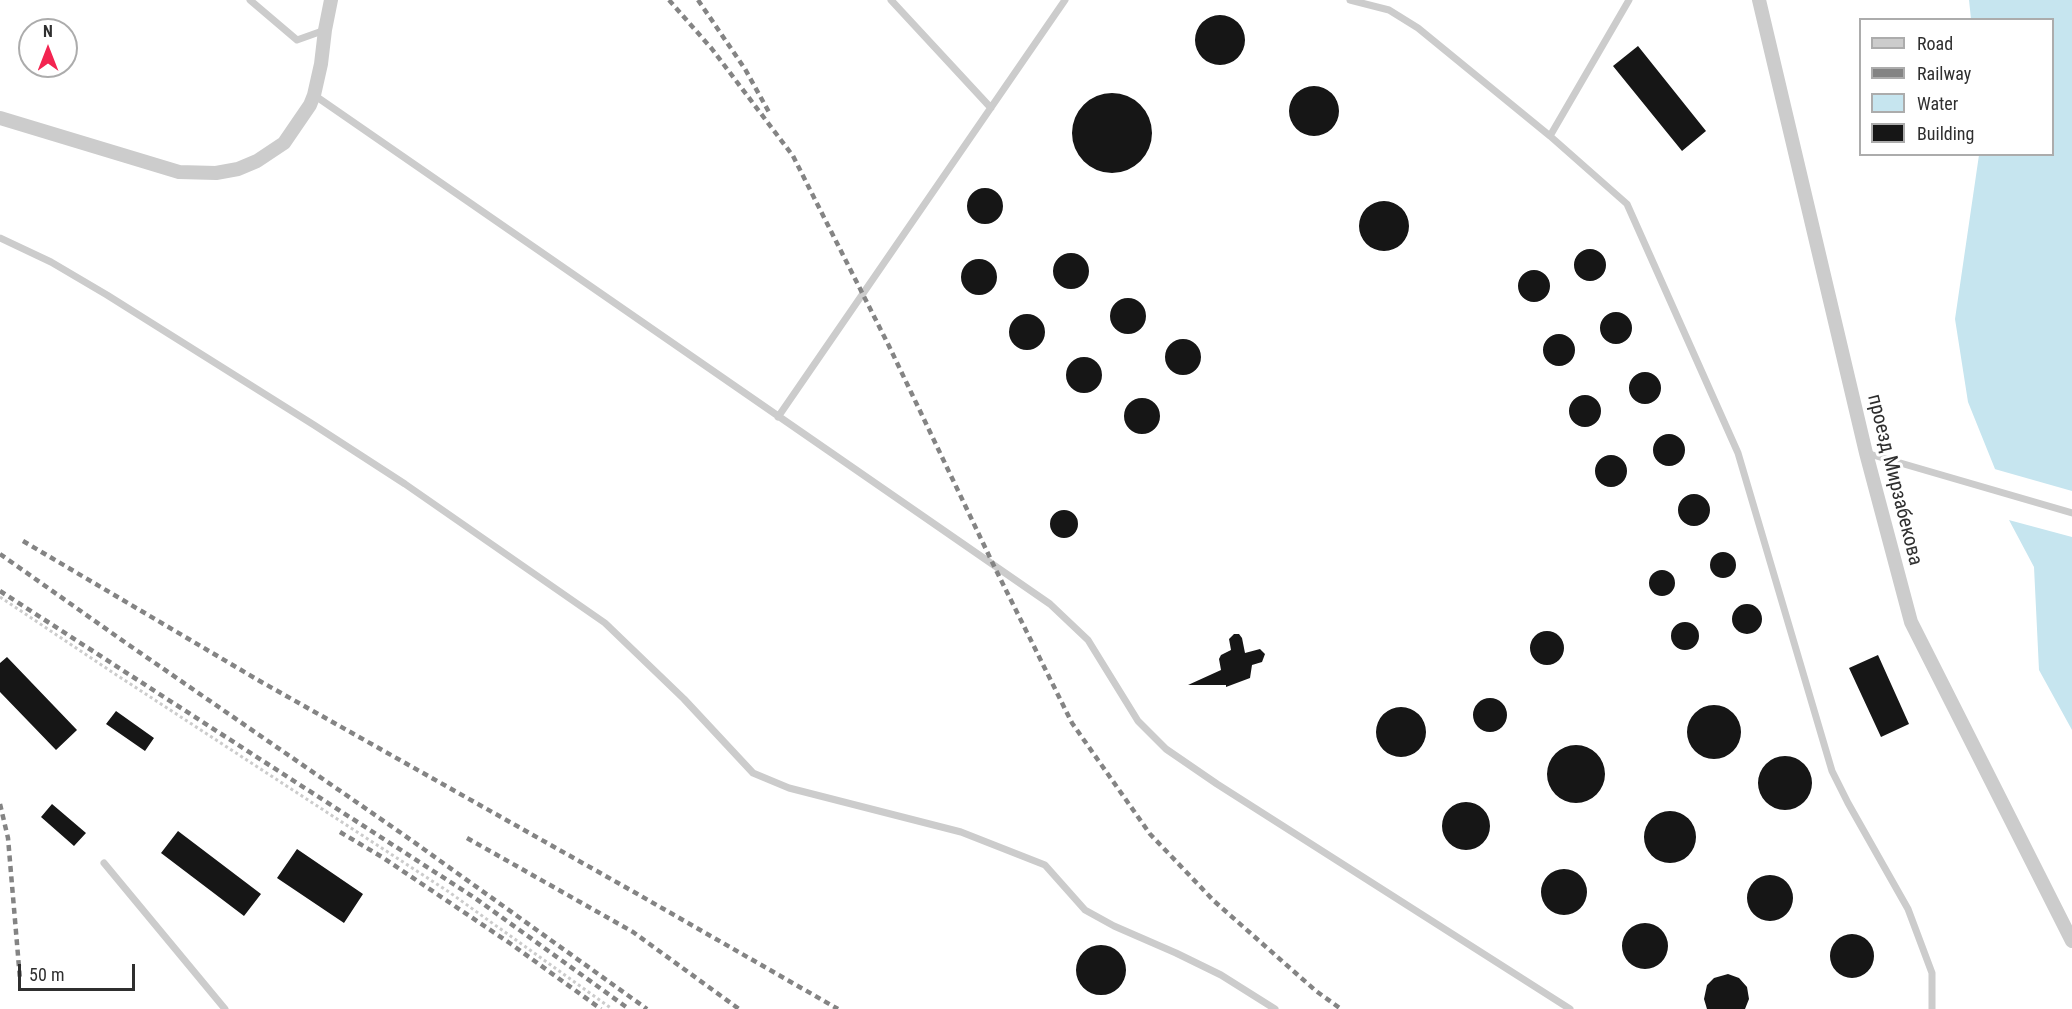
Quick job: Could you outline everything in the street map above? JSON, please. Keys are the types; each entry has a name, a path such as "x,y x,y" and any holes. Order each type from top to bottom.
{"street":[{"path":"0,118 179,172 216,173 238,170 257,161 284,143 303,117 314,95 331,0"},
{"name":"проезд Мирзабекова","path":"1759,0 1866,453 1911,622 2072,941"}],"lane":[{"path":"250,0 297,40 325,30"},
{"path":"891,0 991,108"},
{"path":"778,417 1065,0"},
{"path":"1350,0 1389,10 1418,28 1550,136 1627,204 1738,453 1832,771 1908,909 1932,973 1932,1009"},
{"path":"1550,136 1629,0"},
{"path":"314,95 1050,604 1088,640 1138,722 1166,749 1217,784 1570,1009"},
{"path":"0,238 51,262 107,295 314,425 405,484 605,623 684,699 753,773 789,788 822,798 961,832 1046,865 1085,910 1221,975 1275,1009"},
{"path":"1866,453 2072,513"},
{"path":"104,863 225,1009"}],"path":[{"path":"0,597 439,885 612,1009"}],"water":[{"path":"1969,0 2072,0 2072,730 2039,670 2034,567 2009,520 1995,469 1968,402 1955,319 1979,156 2054,156 2054,18 1971,18"}],"pier":[{"path":"1991,468 2072,491 2072,537 2005,519"}],"building":[{"path":"1215,15 1225,15 1238,22 1245,35 1245,45 1238,58 1225,65 1215,65 1206,61 1199,54 1195,45 1195,35 1199,26 1206,19"},
{"path":"1638,46 1706,131 1682,151 1613,66"},
{"path":"1309,86 1319,86 1332,93 1339,106 1339,116 1332,129 1319,136 1309,136 1300,132 1293,125 1289,116 1289,106 1293,97 1300,90"},
{"path":"1112,93 1127,96 1140,105 1149,118 1152,133 1149,148 1140,161 1127,170 1112,173 1097,170 1084,161 1075,148 1072,133 1075,118 1084,105 1097,96"},
{"path":"985,188 998,193 1003,206 998,219 985,224 972,219 967,206 972,193"},
{"path":"1379,201 1389,201 1402,208 1409,221 1409,231 1402,244 1389,251 1379,251 1370,247 1363,240 1359,231 1359,221 1363,212 1370,205"},
{"path":"1590,249 1601,254 1606,265 1601,276 1590,281 1579,276 1574,265 1579,254"},
{"path":"1071,253 1084,258 1089,271 1084,284 1071,289 1058,284 1053,271 1058,258"},
{"path":"979,259 992,264 997,277 992,290 979,295 966,290 961,277 966,264"},
{"path":"1534,270 1545,275 1550,286 1545,297 1534,302 1523,297 1518,286 1523,275"},
{"path":"1128,298 1141,303 1146,316 1141,329 1128,334 1115,329 1110,316 1115,303"},
{"path":"1616,312 1627,317 1632,328 1627,339 1616,344 1605,339 1600,328 1605,317"},
{"path":"1027,314 1040,319 1045,332 1040,345 1027,350 1014,345 1009,332 1014,319"},
{"path":"1559,334 1570,339 1575,350 1570,361 1559,366 1548,361 1543,350 1548,339"},
{"path":"1183,339 1196,344 1201,357 1196,370 1183,375 1170,370 1165,357 1170,344"},
{"path":"1084,357 1097,362 1102,375 1097,388 1084,393 1071,388 1066,375 1071,362"},
{"path":"1645,372 1656,377 1661,388 1656,399 1645,404 1634,399 1629,388 1634,377"},
{"path":"1585,395 1596,400 1601,411 1596,422 1585,427 1574,422 1569,411 1574,400"},
{"path":"1142,398 1155,403 1160,416 1155,429 1142,434 1129,429 1124,416 1129,403"},
{"path":"1669,434 1680,439 1685,450 1680,461 1669,466 1658,461 1653,450 1658,439"},
{"path":"1611,455 1622,460 1627,471 1622,482 1611,487 1600,482 1595,471 1600,460"},
{"path":"1694,494 1705,499 1710,510 1705,521 1694,526 1683,521 1678,510 1683,499"},
{"path":"1064,510 1074,514 1078,524 1074,534 1064,538 1054,534 1050,524 1054,514"},
{"path":"1723,552 1732,556 1736,565 1732,574 1723,578 1714,574 1710,565 1714,556"},
{"path":"1662,570 1671,574 1675,583 1671,592 1662,596 1653,592 1649,583 1653,574"},
{"path":"1747,604 1758,608 1762,619 1758,630 1747,634 1736,630 1732,619 1736,608"},
{"path":"1685,622 1695,626 1699,636 1695,646 1685,650 1675,646 1671,636 1675,626"},
{"path":"1547,631 1559,636 1564,648 1559,660 1547,665 1535,660 1530,648 1535,636"},
{"path":"1234,634 1239,634 1242,638 1245,653 1260,649 1265,654 1262,662 1252,665 1250,678 1226,687 1226,685 1188,685 1221,670 1219,659 1221,655 1231,650 1229,639"},
{"path":"1878,655 1909,724 1881,737 1849,668"},
{"path":"7,657 77,730 56,750 0,692 0,663"},
{"path":"1490,698 1502,703 1507,715 1502,727 1490,732 1478,727 1473,715 1478,703"},
{"path":"1714,705 1724,707 1733,713 1739,722 1741,732 1739,742 1733,751 1724,757 1714,759 1704,757 1695,751 1689,742 1687,732 1689,722 1695,713 1704,707"},
{"path":"1396,707 1406,707 1419,714 1426,727 1426,737 1419,750 1406,757 1396,757 1387,753 1380,746 1376,737 1376,727 1380,718 1387,711"},
{"path":"116,711 154,738 145,751 106,724"},
{"path":"1570,745 1582,745 1597,753 1605,768 1605,780 1597,795 1582,803 1570,803 1555,795 1547,780 1547,768 1555,753"},
{"path":"1785,756 1795,758 1804,764 1810,773 1812,783 1810,793 1804,802 1795,808 1785,810 1775,808 1766,802 1760,793 1758,783 1760,773 1766,764 1775,758"},
{"path":"1461,802 1471,802 1486,812 1490,826 1486,840 1480,846 1471,850 1461,850 1446,840 1442,831 1442,821 1452,806"},
{"path":"52,804 86,833 74,846 41,817"},
{"path":"1665,811 1675,811 1689,818 1696,837 1689,856 1675,863 1665,863 1655,859 1648,852 1644,842 1644,832 1648,822 1655,815"},
{"path":"178,831 261,894 244,916 161,853"},
{"path":"297,849 363,894 344,923 277,878"},
{"path":"1564,869 1580,876 1587,892 1580,908 1564,915 1548,908 1541,892 1548,876"},
{"path":"1770,875 1786,882 1793,898 1786,914 1770,921 1754,914 1747,898 1754,882"},
{"path":"1645,923 1661,930 1668,946 1661,962 1645,969 1629,962 1622,946 1629,930"},
{"path":"1852,934 1861,935 1868,940 1873,947 1873,965 1868,972 1861,977 1852,978 1843,977 1836,972 1831,965 1830,956 1831,947 1836,940 1843,935"},
{"path":"1096,945 1106,945 1119,952 1126,965 1126,975 1119,988 1106,995 1096,995 1087,991 1080,984 1076,975 1076,965 1080,956 1087,949"},
{"path":"1728,974 1739,978 1747,987 1749,999 1745,1009 1707,1009 1704,999 1707,985 1714,978"}],"railway":[{"path":"669,0 712,49 793,156 889,346 1072,723 1150,834 1214,901 1316,991 1341,1009"},
{"path":"698,0 745,69 770,114"},
{"path":"23,541 258,680 838,1009"},
{"path":"0,554 404,835 647,1009"},
{"path":"0,591 475,898 629,1009"},
{"path":"0,804 8,838 20,979"},
{"path":"340,832 382,857 511,944 601,1009"},
{"path":"467,838 633,932 739,1009"}]}
